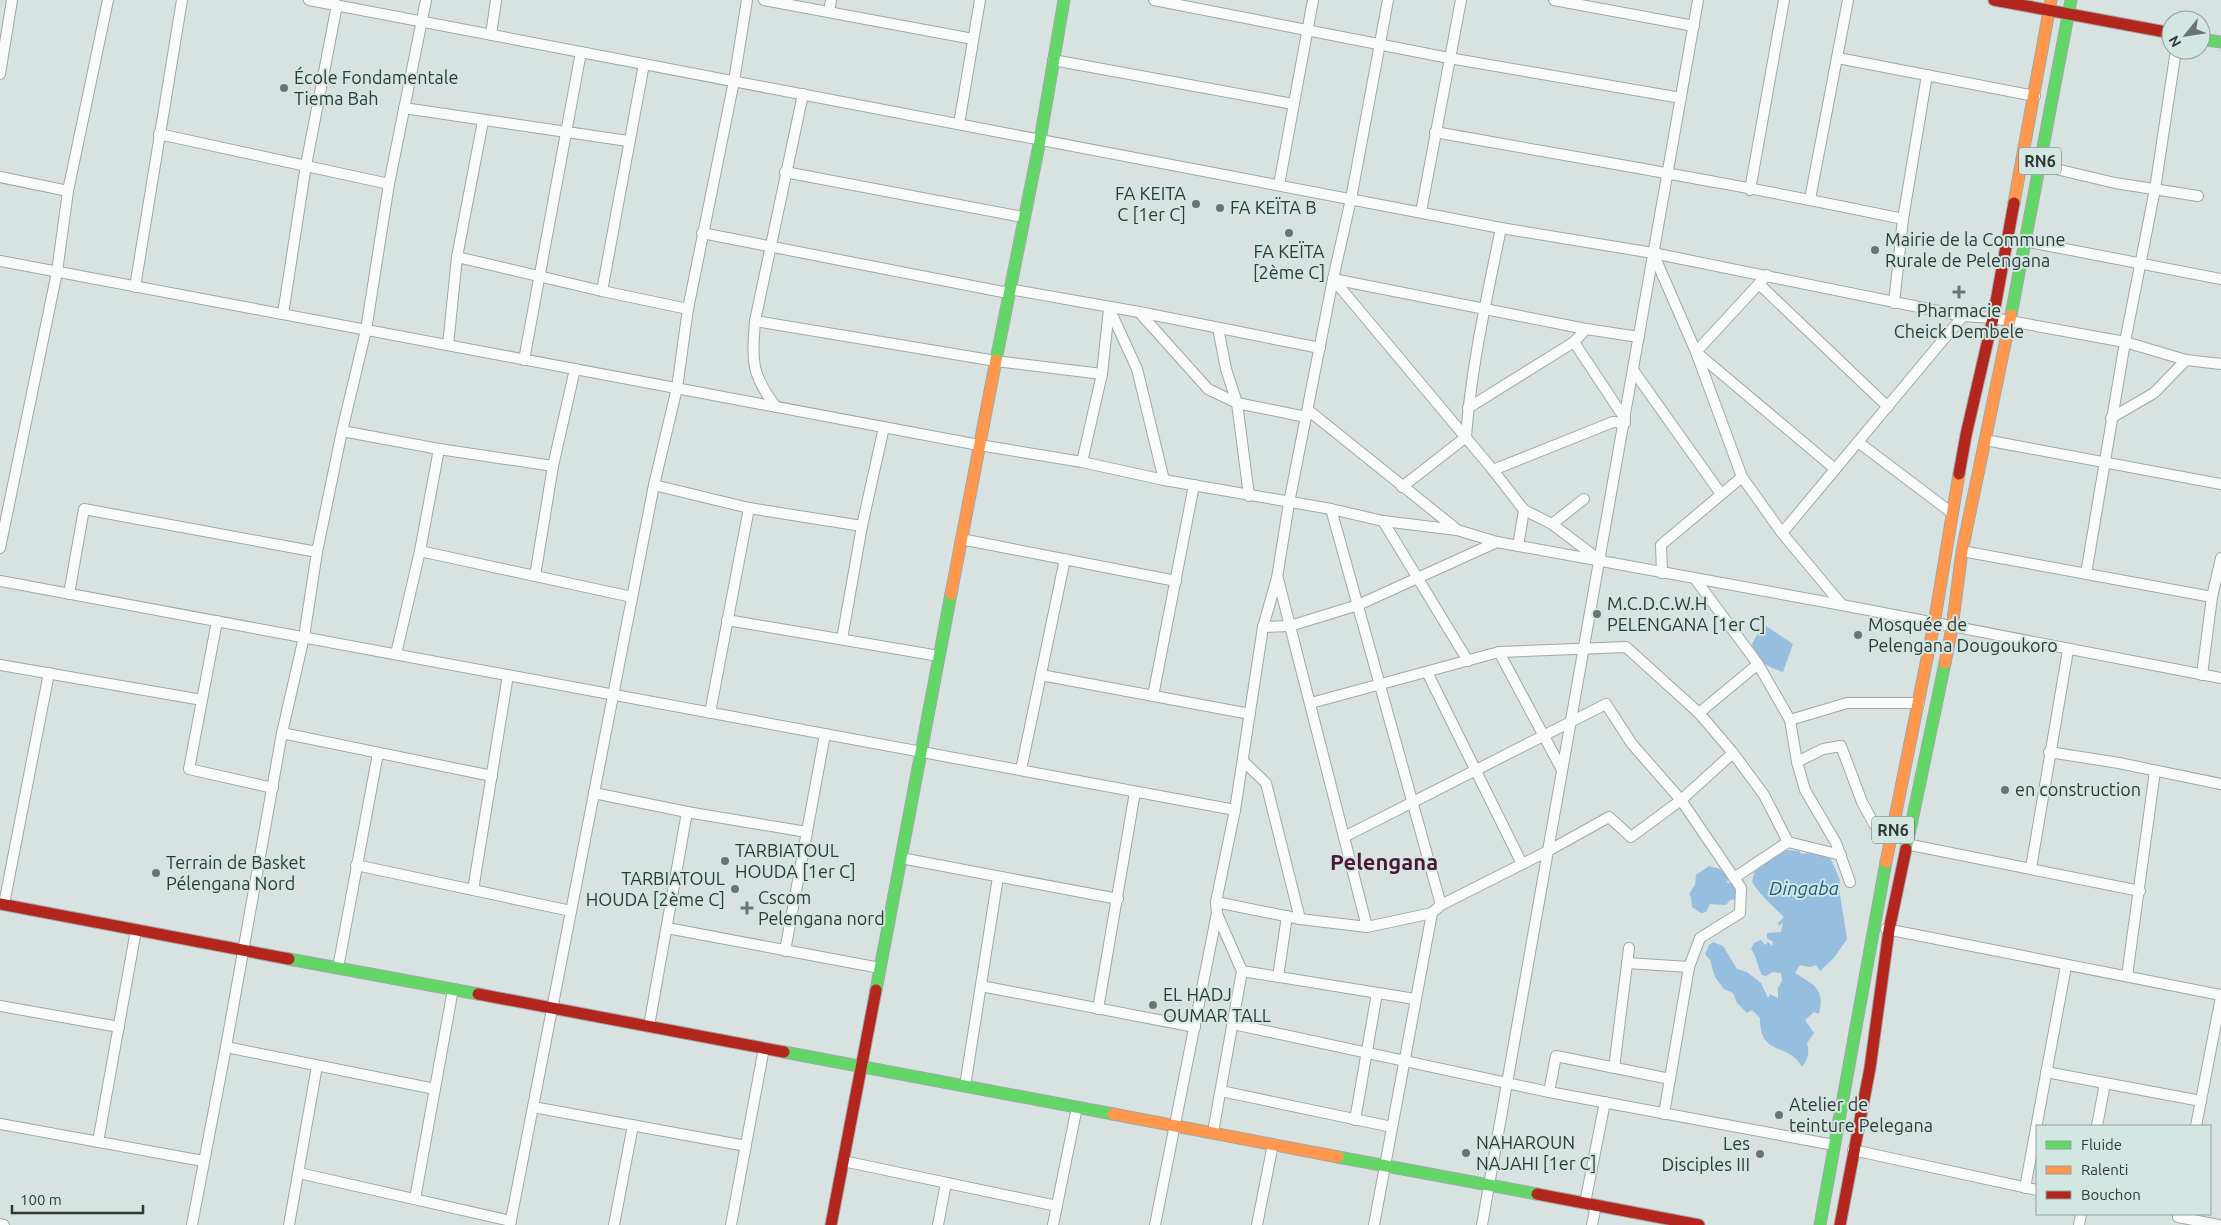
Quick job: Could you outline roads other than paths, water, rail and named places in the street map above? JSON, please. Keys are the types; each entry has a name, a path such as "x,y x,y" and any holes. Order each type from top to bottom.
{"main road":[{"path":"831,1225 979,445 1023,217 1040,140 1064,0"},
{"path":"1994,0 2050,5 2068,14 2161,31"},
{"name":"RN6","path":"1840,1225 1870,1068 1889,930 1952,628 1962,551 2010,322 2024,241 2072,0"},
{"name":"RN6","path":"1820,1225 1873,926 1934,624 1966,435 1994,318 2050,5"},
{"path":"2,904 1213,1132 1695,1225"}],"street":[{"path":"0,74 4,24 12,0"},
{"path":"0,548 57,272 68,191 108,0"},
{"path":"136,287 159,134 182,0"},
{"path":"309,0 1502,228 1654,253 1963,316 1994,318 2125,342 2186,360 2221,364"},
{"path":"192,1225 282,733 304,637 317,552 342,432 366,330 389,184 426,0"},
{"path":"491,35 496,0"},
{"path":"299,1173 511,1223 654,484 676,388 688,308 734,81 747,0"},
{"path":"764,0 973,39"},
{"path":"829,12 831,0"},
{"path":"959,124 980,0"},
{"path":"1154,0 1449,58 1681,98"},
{"path":"1279,185 1313,0"},
{"path":"1157,1225 1235,810 1263,628 1278,578 1289,503 1333,279 1351,199 1388,0"},
{"path":"1421,212 1434,132 1461,0"},
{"path":"1554,0 1694,26"},
{"path":"1482,1225 1698,0"},
{"path":"1750,190 1784,0"},
{"path":"1810,199 1848,0"},
{"path":"283,314 306,164 337,5"},
{"path":"524,360 538,276 581,52"},
{"path":"1838,58 2035,96"},
{"path":"1053,60 1293,104"},
{"path":"2086,574 2106,464 2111,418 2155,189 2174,60"},
{"path":"602,291 628,141 644,64"},
{"path":"1894,303 1903,219 1927,75"},
{"path":"776,407 761,387 754,370 752,351 755,321 802,94"},
{"path":"404,108 628,141"},
{"path":"448,345 457,257 483,121"},
{"path":"1434,132 1750,190 1810,199 1903,219"},
{"path":"159,134 306,164 389,184"},
{"path":"2039,165 2115,182 2198,196"},
{"path":"785,172 1023,217"},
{"path":"0,177 68,191"},
{"path":"1402,487 1466,437 1468,408 1485,309 1502,228"},
{"path":"702,233 1009,291 1139,312 1320,348"},
{"path":"2024,241 2221,279"},
{"path":"1654,253 1696,352 1742,477 1782,533 1842,605"},
{"path":"457,257 602,291 688,308"},
{"path":"0,261 979,445 1082,462 1164,480 1331,509 1383,521 1456,530 1497,542 1696,580 1842,605 1952,628 2221,678"},
{"path":"1696,352 1760,285 1767,275"},
{"path":"1333,279 1586,329 1639,337"},
{"path":"1333,279 1466,437 1524,510 1552,524 1599,560"},
{"path":"1760,285 1888,406"},
{"path":"1082,462 1102,374 1109,308"},
{"path":"1109,308 1136,369 1164,480"},
{"path":"1139,312 1208,389 1237,403 1307,413 1456,530"},
{"path":"1782,533 1963,316"},
{"path":"755,321 996,361 1102,374"},
{"path":"1218,328 1226,369 1237,403 1249,496"},
{"path":"1468,408 1574,342 1586,329"},
{"path":"1574,342 1625,421"},
{"path":"1696,352 1835,469"},
{"path":"2111,418 2154,393 2186,360"},
{"path":"535,576 554,466 575,369"},
{"path":"1633,370 1722,494"},
{"path":"1493,470 1613,422 1625,421"},
{"path":"842,640 862,526 884,427"},
{"path":"342,432 554,466"},
{"path":"1985,440 2221,484"},
{"path":"1858,442 1952,513"},
{"path":"396,654 420,551 439,449"},
{"path":"1662,573 1661,545 1742,477"},
{"path":"654,484 749,508 862,526"},
{"path":"1153,696 1194,485"},
{"path":"1552,524 1584,499"},
{"path":"710,713 749,508"},
{"path":"69,594 84,509 317,552"},
{"path":"1331,509 1440,905"},
{"path":"1518,546 1524,510"},
{"path":"1383,521 1468,661"},
{"path":"961,539 1176,581"},
{"path":"1263,628 1290,626 1358,605 1419,579 1497,542"},
{"path":"420,551 632,597"},
{"path":"1962,551 2212,597"},
{"path":"2202,675 2212,597 2221,558"},
{"path":"1021,770 1066,559"},
{"path":"1278,578 1367,927"},
{"path":"1696,580 1758,664 1790,720 1797,762 1805,790 1841,855 1850,882"},
{"path":"0,581 1235,810"},
{"path":"727,620 939,656"},
{"path":"217,621 189,769 273,788"},
{"path":"1311,703 1500,652 1626,647 1699,713 1733,753 1764,795 1788,842"},
{"path":"2031,868 2049,752 2068,650"},
{"path":"1500,652 1562,770"},
{"path":"1699,713 1758,664"},
{"path":"0,665 202,700"},
{"path":"1427,672 1474,771 1522,864"},
{"path":"2,904 48,673"},
{"path":"473,890 508,675"},
{"path":"1041,675 1250,714"},
{"path":"1790,720 1848,703 1919,703"},
{"path":"1344,836 1606,704 1632,744 1681,800 1742,888 1740,913 1700,938 1690,967 1664,1114"},
{"path":"282,733 492,776"},
{"path":"785,951 825,734"},
{"path":"1797,762 1823,749 1841,746 1862,802 1874,824 1893,828"},
{"path":"2049,752 2221,784"},
{"path":"338,968 378,753"},
{"path":"1217,908 1367,927 1432,913 1440,905 1548,851 1609,817 1631,837 1681,800 1733,753"},
{"path":"1243,761 1266,783 1300,919"},
{"path":"2127,976 2155,771"},
{"path":"1098,1009 1135,792"},
{"path":"594,793 687,812 807,832"},
{"path":"649,1026 687,812"},
{"path":"1734,878 1788,842 1841,855"},
{"path":"1906,844 2140,891"},
{"path":"901,858 1118,899"},
{"path":"356,865 571,911"},
{"path":"965,1086 998,876"},
{"path":"1213,1132 1242,971 1217,908"},
{"path":"1374,1225 1432,913"},
{"path":"1278,977 1287,916"},
{"path":"1873,926 2221,996 2196,1125"},
{"path":"667,928 880,968"},
{"path":"98,1142 136,930"},
{"path":"1614,1068 1629,948"},
{"path":"1628,963 1690,967"},
{"path":"2024,1188 2066,966"},
{"path":"1242,971 1415,999"},
{"path":"981,986 1195,1027"},
{"path":"415,1199 453,989"},
{"path":"1355,1120 1377,993"},
{"path":"0,1008 119,1027"},
{"path":"1233,1024 1550,1092 1834,1145"},
{"path":"226,1047 435,1089"},
{"path":"731,1225 764,1048"},
{"path":"1550,1092 1556,1056 1670,1079"},
{"path":"289,1225 317,1066"},
{"path":"2046,1072 2201,1101"},
{"path":"2097,1125 2106,1083"},
{"path":"1220,1091 1392,1128"},
{"path":"1592,1225 1590,1204 1605,1102"},
{"path":"533,1107 746,1146"},
{"path":"1053,1225 1077,1107"},
{"path":"0,1124 203,1162"},
{"path":"614,1225 632,1125"},
{"path":"1257,1225 1273,1144"},
{"path":"1853,1150 2036,1190"},
{"path":"843,1161 1058,1206"},
{"path":"938,1225 946,1183"},
{"path":"2178,1219 2218,1225"},
{"path":"0,1224 4,1225"}],"water":[{"path":"1763,624 1793,644 1783,672 1763,662 1752,644"},
{"name":"Dingaba","path":"1786,850 1799,851 1801,854 1820,852 1829,855 1840,880 1839,888 1847,939 1834,958 1820,971 1816,965 1810,967 1800,965 1795,973 1813,984 1820,998 1819,1014 1814,1012 1805,1020 1814,1033 1807,1043 1808,1056 1802,1067 1790,1054 1776,1048 1765,1039 1761,1031 1760,1018 1752,1010 1747,1013 1737,1003 1733,993 1724,989 1715,977 1710,960 1705,954 1709,945 1713,942 1723,946 1737,969 1747,972 1761,983 1768,998 1770,994 1778,998 1778,988 1782,981 1781,973 1773,972 1766,976 1762,975 1751,949 1754,943 1761,940 1765,945 1768,942 1772,946 1773,942 1767,938 1767,933 1781,932 1783,922 1779,926 1778,923 1784,917 1752,882 1755,869"},
{"path":"1709,866 1720,869 1730,879 1726,882 1735,885 1737,894 1736,899 1730,900 1726,905 1710,904 1706,912 1701,913 1692,907 1689,894 1695,885 1696,875"}],"place":[{"name":"École Fondamentale Tiema Bah","path":"284,88"},
{"name":"FA KEITA C [1er C]","path":"1196,204"},
{"name":"FA KEÏTA B","path":"1220,208"},
{"name":"FA KEÏTA [2ème C]","path":"1289,233"},
{"name":"Mairie de la Commune Rurale de Pelengana","path":"1875,250"},
{"name":"Pharmacie Cheick Dembele","path":"1959,292"},
{"name":"M.C.D.C.W.H PELENGANA [1er C]","path":"1597,614"},
{"name":"Mosquée de Pelengana Dougoukoro","path":"1858,635"},
{"name":"en construction","path":"2005,790"},
{"name":"TARBIATOUL HOUDA [1er C]","path":"725,861"},
{"name":"Terrain de Basket Pélengana Nord","path":"156,873"},
{"name":"TARBIATOUL HOUDA [2ème C]","path":"735,889"},
{"name":"Cscom Pelengana nord","path":"747,908"},
{"name":"EL HADJ OUMAR TALL","path":"1153,1005"},
{"name":"Atelier de teinture Pelegana","path":"1779,1115"},
{"name":"NAHAROUN NAJAHI [1er C]","path":"1466,1153"},
{"name":"Les Disciples III","path":"1760,1154"}],"district":[{"name":"Pelengana","path":"1384,862"}]}
